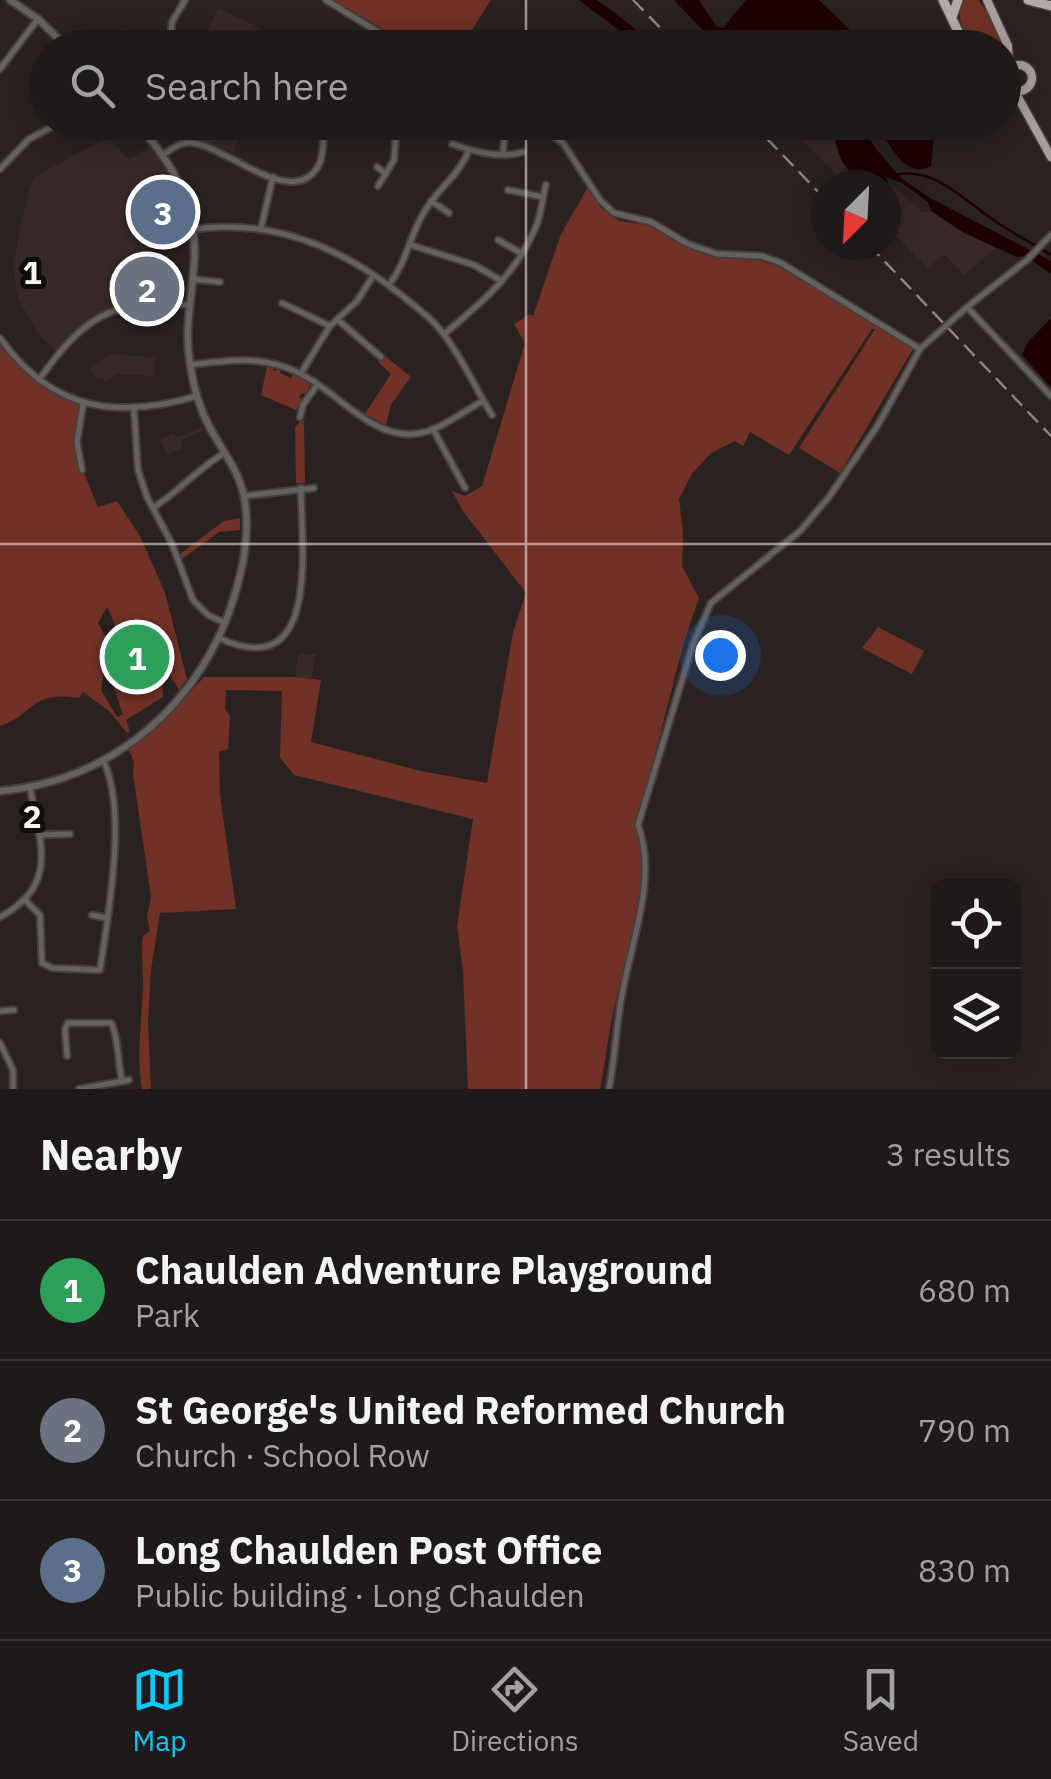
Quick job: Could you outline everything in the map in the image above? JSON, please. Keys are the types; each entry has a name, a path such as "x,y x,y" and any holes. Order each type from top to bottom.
{"highway":[{"path":"943,0 956,30"},
{"path":"951,20 958,0"},
{"path":"1028,0 1051,6"}],"main road":[{"path":"986,0 1000,30"},
{"path":"1022,64 1032,72 1027,117"},
{"path":"1021,88 1028,88"},
{"path":"1021,107 1051,157"}],"street":[{"path":"10,0 49,30"},
{"path":"171,30 185,0"},
{"path":"326,0 375,30"},
{"path":"0,69 38,19"},
{"path":"0,169 30,138"},
{"path":"0,791 67,777 137,739 170,711 226,624 245,548 244,496 197,396 190,364 194,228 187,198 164,154 152,140"},
{"path":"164,154 186,143 198,144 294,183 310,176 322,155 323,140"},
{"path":"378,186 394,160 395,140"},
{"path":"559,140 600,200 614,213 662,226 688,244 716,254 762,256 796,270 920,349"},
{"path":"503,154 504,141"},
{"path":"452,144 503,154 523,152"},
{"path":"389,286 403,266 420,220 460,170 469,150"},
{"path":"377,168 386,174"},
{"path":"261,228 273,177"},
{"path":"444,334 492,295 502,281 538,220 546,184"},
{"path":"508,190 543,196"},
{"path":"432,201 449,213"},
{"path":"194,228 261,228 317,243 374,275 444,334 492,416"},
{"path":"608,1089 621,998 646,878 646,845 638,824 710,603 800,531 830,497 878,425 920,349 1027,260 1051,235"},
{"path":"498,240 521,253"},
{"path":"411,245 474,265 502,281"},
{"path":"301,373 330,326 357,301 374,275"},
{"path":"193,279 220,282"},
{"path":"38,380 73,335 106,312 147,302 190,306"},
{"path":"282,303 330,326"},
{"path":"967,307 1051,396"},
{"path":"338,320 381,356"},
{"path":"0,338 38,380 83,403 134,410 197,396"},
{"path":"190,364 252,359 301,373 374,424 394,432 415,434 432,429 483,400"},
{"path":"300,417 317,385"},
{"path":"82,470 77,442 83,403"},
{"path":"134,410 138,470 153,508 172,544 193,600 208,615 226,624"},
{"path":"432,429 465,488"},
{"path":"153,508 224,452"},
{"path":"219,638 241,647 259,647 278,640 296,620 301,595 301,488"},
{"path":"244,496 314,488"},
{"path":"26,901 40,915 42,964 100,970 114,846 110,776 103,760"},
{"path":"0,917 26,901 43,863 30,787"},
{"path":"39,835 70,834"},
{"path":"92,916 106,918"},
{"path":"0,1010 14,1010"},
{"path":"67,1056 68,1023 111,1024 117,1033 115,1052 126,1080 80,1089"},
{"path":"0,1043 13,1070 13,1089"}],"shaded area":[{"path":"334,0 491,0 472,30 384,30"},
{"path":"579,0 597,0 637,30 619,30"},
{"path":"674,0 699,0 716,26 723,28 746,0 819,0 850,30 702,30"},
{"path":"964,0 978,0 998,30 963,30 958,7"},
{"path":"218,8 263,30 208,30"},
{"path":"102,140 110,140 129,160 149,147 167,170 185,205 190,241 167,242 163,232 146,224 153,277 118,282 123,303 88,319 55,351 37,332 18,298 13,265 33,178"},
{"path":"202,140 238,140 233,153"},
{"path":"803,140 835,140 842,162 863,170 832,170"},
{"path":"835,140 870,140 894,170 849,170"},
{"path":"886,140 933,140 931,166 912,168"},
{"path":"901,178 930,198 1051,261 1051,274 1026,256 1017,257 964,233 931,211 928,202 902,183"},
{"path":"588,187 600,207 619,221 653,226 701,252 721,258 755,259 786,269 913,349 840,473 799,448 875,329 789,455 750,432 743,446 735,441 711,453 692,474 679,499 682,566 699,598 636,828 641,850 640,898 600,1089 468,1089 457,926 473,819 294,775 280,758 282,691 226,690 225,709 230,716 228,749 219,752 220,795 236,909 160,913 148,1021 151,1089 142,1089 142,942 150,931 147,917 151,897 134,761 128,749 165,720 204,677 321,680 311,742 421,771 487,783 513,632 526,593 452,491 465,496 482,486 525,343 514,324 530,314 533,316 561,234"},
{"path":"901,193 922,212 931,211 997,247 964,275 944,254 928,268 901,240"},
{"path":"1051,318 1051,387 1022,355 1028,342"},
{"path":"0,342 26,370 78,404 76,452 96,503 98,507 117,501 140,536 165,593 187,679 179,690 168,672 162,670 163,697 126,720 130,731 127,733 110,712 83,692 79,698 41,700 0,726","holes":["107,607 117,643 108,679 123,715 117,717 101,690 109,643 98,623"]},
{"path":"109,354 155,357 154,376 117,374 105,382 96,379 89,369"},
{"path":"384,355 411,377 391,404 386,425 365,414 391,374 378,362"},
{"path":"267,366 310,384 306,395 302,393 299,397 303,400 296,410 261,395"},
{"path":"301,421 305,483 296,483 295,427"},
{"path":"202,427 204,430 182,440 182,448 167,456 160,440"},
{"path":"240,518 240,530 219,532 182,559 180,554 224,521"},
{"path":"878,627 924,651 912,674 862,648"},
{"path":"298,654 316,654 311,679 295,677"}],"waterway":[{"path":"901,175 936,181 1051,255"}],"railway":[{"path":"633,0 662,30"},
{"path":"768,140 811,184"},
{"path":"883,260 1051,436"}],"place":[{"name":"Long Chaulden Post Office","path":"163,212"},
{"name":"St George's United Reformed Church","path":"147,289"},
{"name":"Chaulden Adventure Playground","path":"137,657"}]}
